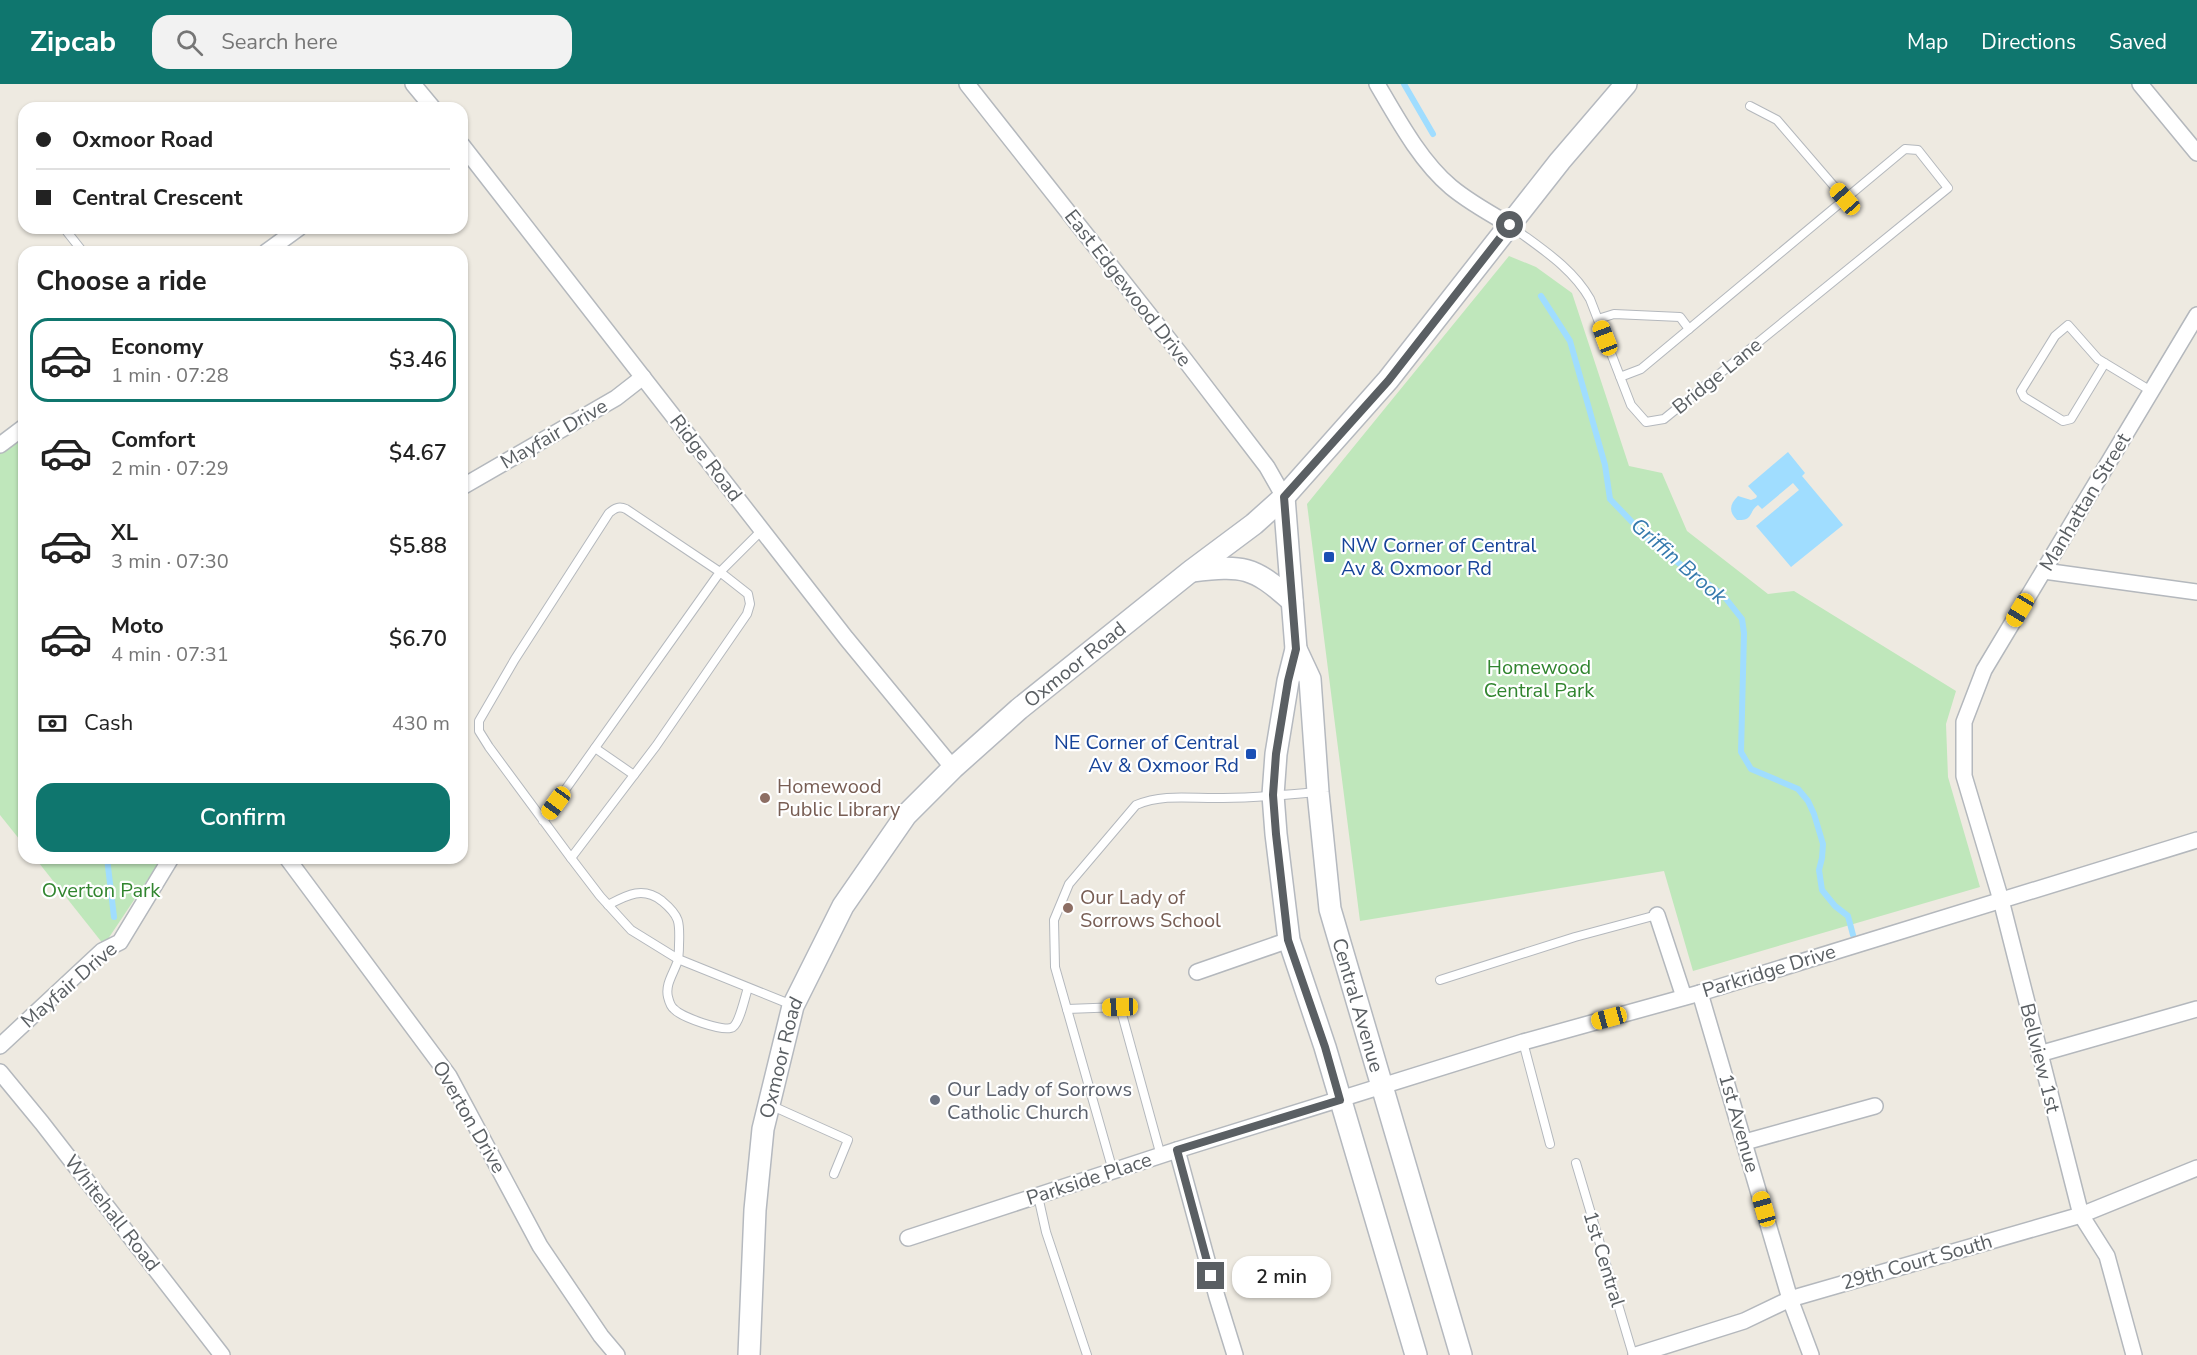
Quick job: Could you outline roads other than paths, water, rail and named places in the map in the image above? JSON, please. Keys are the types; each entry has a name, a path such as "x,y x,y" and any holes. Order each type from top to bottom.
{"main road":[{"name":"Oxmoor Road","path":"749,1355 755,1210 763,1129 793,1006 843,906 906,815 952,768 1019,709 1191,571 1254,524 1284,497 1388,381 1560,161 1626,84"},
{"name":"Central Avenue","path":"1284,497 1296,649 1288,681 1276,754 1273,795 1288,940 1325,1047 1416,1355"},
{"path":"1191,571 1235,568 1248,570 1269,580 1292,601"},
{"name":"Central Avenue","path":"1296,649 1310,679 1318,792 1330,909 1461,1355"}],"street":[{"path":"413,84 428,102"},
{"name":"East Edgewood Drive","path":"967,84 1185,360 1267,467 1284,497"},
{"path":"1377,84 1420,152 1449,185 1473,204 1510,225"},
{"path":"2140,84 2197,153"},
{"name":"Ridge Road","path":"468,153 846,638 952,768"},
{"path":"274,246 291,234"},
{"name":"Manhattan Street","path":"2001,900 1964,776 1964,722 1984,670 2197,315"},
{"name":"Mayfair Drive","path":"468,484 616,398 643,377"},
{"path":"0,445 18,432"},
{"path":"2044,571 2197,592"},
{"name":"Parkridge Drive","path":"1340,1100 1522,1042 1700,993 2197,840"},
{"name":"Mayfair Drive","path":"0,1046 102,951 120,942 167,864"},
{"name":"Overton Drive","path":"291,864 449,1076 540,1246 601,1336 617,1355"},
{"name":"Bellview 1st","path":"2001,900 2080,1215"},
{"path":"1657,915 1684,997"},
{"path":"1197,972 1288,940"},
{"name":"1st Avenue","path":"1700,993 1790,1299 1811,1355"},
{"path":"2039,1054 2197,1009"},
{"name":"Whitehall Road","path":"0,1072 222,1355"},
{"name":"Parkside Place","path":"908,1238 1161,1155 1340,1100"},
{"path":"1745,1142 1875,1106"},
{"path":"1177,1150 1235,1355"},
{"name":"29th Court South","path":"1634,1355 1744,1321 1790,1299 2080,1215 2197,1168"},
{"path":"2080,1215 2107,1256 2134,1355"}],"lane":[{"path":"1620,377 1641,369 1845,199 1777,120 1750,106"},
{"name":"Bridge Lane","path":"1510,225 1576,276 1590,299 1631,405 1646,422 1664,419 1948,188 1918,150 1905,149 1845,199"},
{"path":"69,234 78,246"},
{"path":"1598,319 1614,314 1680,317 1689,329"},
{"path":"2105,363 2071,419 2063,421 2024,397 2021,391 2055,336 2068,325 2084,345 2105,363 2151,391"},
{"path":"571,858 634,775 747,614 750,604 748,594 720,572 621,507 609,513 515,659 479,721 479,731 571,858 631,930 678,959 793,1006"},
{"path":"543,821 720,572 762,530"},
{"path":"595,748 634,775"},
{"path":"1113,1171 1055,967 1054,920 1069,884 1136,805 1151,799 1180,796 1221,798 1318,792"},
{"path":"608,905 639,891 655,896 673,910 680,923 678,959 667,987 668,999 673,1009 679,1013 717,1028 733,1027 737,1022 748,988"},
{"path":"1440,980 1657,915"},
{"path":"1067,1009 1120,1007 1161,1155"},
{"path":"1522,1042 1550,1144"},
{"path":"769,1104 848,1140 834,1174"},
{"name":"1st Central","path":"1576,1163 1634,1355"},
{"path":"1038,1196 1046,1232 1087,1355"}],"water":[{"path":"1788,452 1805,473 1802,476 1843,525 1791,567 1756,526 1799,490 1793,483 1762,509 1758,505 1746,519 1737,520 1731,508 1738,496 1751,500 1756,498 1757,496 1748,486"}],"waterway":[{"name":"Griffin Brook","path":"1404,84 1433,134"},
{"name":"Griffin Brook","path":"1541,296 1570,341 1605,465 1610,499 1655,546 1723,595 1742,619 1744,633 1741,752 1751,769 1798,789 1808,801 1823,844 1819,870 1822,890 1835,906 1848,916 1853,935"},
{"path":"108,864 114,917"}],"place":[{"name":"NW Corner of Central Av & Oxmoor Rd","path":"1329,557"},
{"name":"NE Corner of Central Av & Oxmoor Rd","path":"1251,754"},
{"name":"Homewood Public Library","path":"765,798"},
{"name":"Our Lady of Sorrows School","path":"1068,908"},
{"name":"Our Lady of Sorrows Catholic Church","path":"935,1100"}],"park label":[{"name":"Homewood Central Park","path":"1539,678"},
{"name":"Overton Park","path":"101,890"}]}
